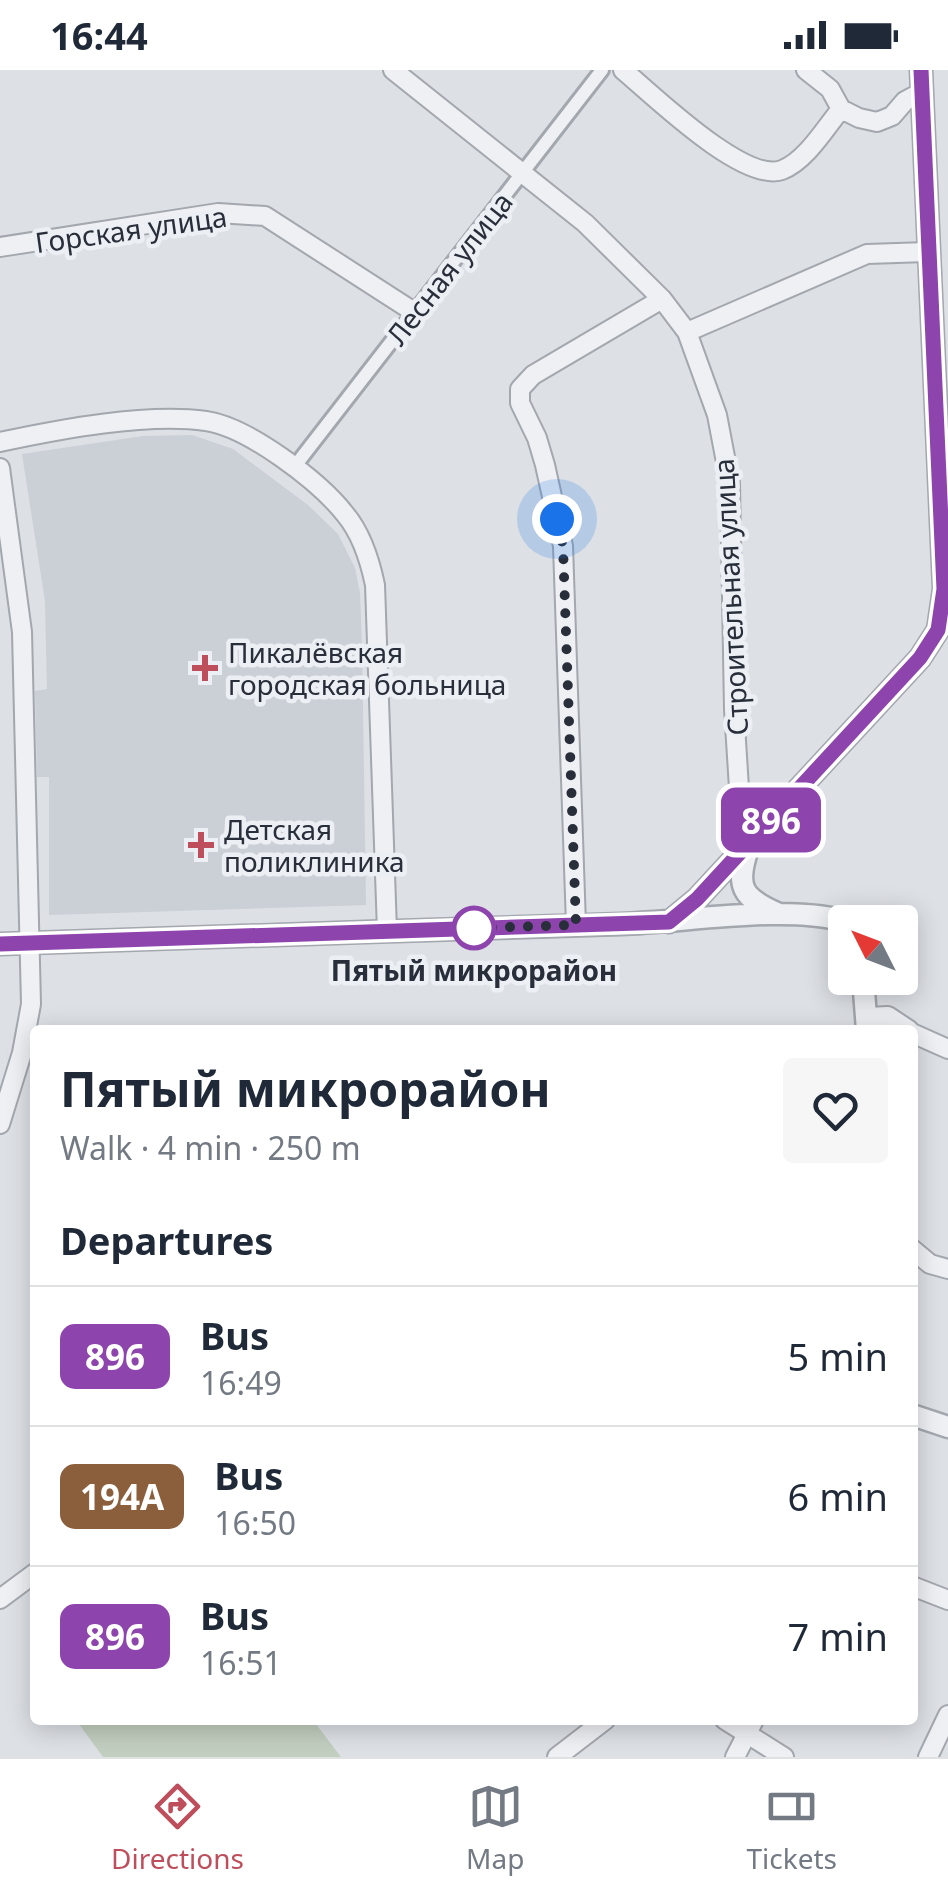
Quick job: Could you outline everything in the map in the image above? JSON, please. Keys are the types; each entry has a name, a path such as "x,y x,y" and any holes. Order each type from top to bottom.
{"street":[{"name":"Строительная улица","path":"393,70 585,223 662,299 687,332 717,414 730,482 740,804 750,842"},
{"name":"Лесная улица","path":"295,466 602,70"},
{"path":"623,70 735,161 771,172 785,169 805,152 841,109"},
{"path":"806,70 830,90 841,109 877,122 892,116 922,81"},
{"path":"669,922 697,899 920,658 938,630 944,589 922,81"},
{"name":"Горская улица","path":"0,247 218,213 265,216 414,312"},
{"path":"687,332 867,254 927,252"},
{"path":"576,925 563,546 538,438 520,403 520,389 533,374 662,299"},
{"path":"0,442 156,418 210,422 244,436 295,466 348,516 362,542 374,584 387,931"},
{"path":"0,468 22,632 29,943 28,1020 0,1124"},
{"path":"750,842 740,872 741,884 758,905 780,915"},
{"path":"0,944 780,915 828,917"},
{"path":"865,995 867,1024 888,1016 901,1025"},
{"path":"918,1035 948,1049"},
{"path":"918,1254 930,1264 948,1269"},
{"path":"918,1417 948,1426"},
{"path":"0,1599 30,1577"},
{"path":"918,1588 948,1600"},
{"path":"928,1757 948,1714"},
{"path":"557,1757 598,1725"},
{"path":"734,1757 751,1727 774,1754"}],"shaded area":[{"name":"Пикалёвская городская больница","path":"192,435 233,449 308,505 338,534 355,568 362,646 366,905 49,915 49,777 37,777 35,691 47,689 45,601 22,454 143,436"}],"green space":[{"path":"80,1725 317,1725 341,1757 103,1757"}],"bus line":[{"name":"896","path":"0,944 669,922 697,899 920,658 938,630 944,589 921,70"}],"place":[{"name":"Пикалёвская городская больница","path":"205,668"},
{"name":"Детская поликлиника","path":"201,845"},
{"name":"Пятый микрорайон","path":"474,928"}],"route":[{"path":"474,928 576,925 563,546 557,519"}]}
